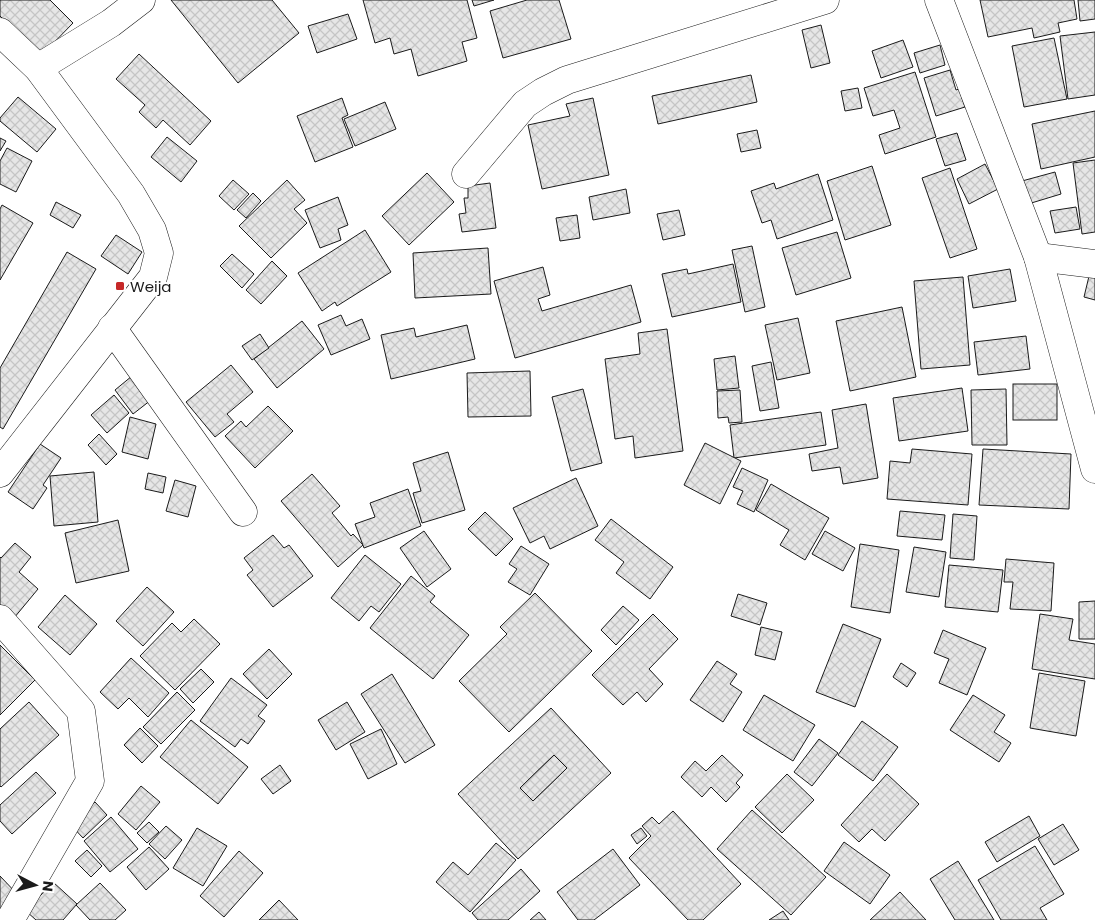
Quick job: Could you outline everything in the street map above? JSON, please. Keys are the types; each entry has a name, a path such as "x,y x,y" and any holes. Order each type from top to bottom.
{"street":[{"path":"38,68 112,24 141,0"},
{"path":"466,174 524,104 567,80 825,0"},
{"path":"939,0 1038,257 1095,469"},
{"path":"0,32 38,68 131,194 152,230 159,253 153,277 0,473"},
{"path":"1038,257 1095,264"},
{"path":"112,328 243,512"},
{"path":"0,619 81,711 90,781 10,920"}],"building":[{"path":"0,0 50,0 73,23 41,56 0,16"},
{"path":"171,0 272,0 299,33 238,83"},
{"path":"363,0 467,0 477,38 462,42 467,61 418,76 411,49 394,54 390,38 375,43"},
{"path":"472,0 494,0 474,6"},
{"path":"527,0 559,0 571,39 503,58 490,11"},
{"path":"980,0 1074,0 1077,19 1058,23 1060,32 1034,38 1032,28 988,37"},
{"path":"1078,0 1095,0 1095,19 1080,21"},
{"path":"348,14 357,39 317,53 308,26"},
{"path":"821,25 830,63 811,68 802,30"},
{"path":"1095,32 1095,95 1068,99 1060,36"},
{"path":"1054,38 1067,99 1024,107 1012,46"},
{"path":"903,40 913,67 881,78 872,51"},
{"path":"940,45 945,65 920,73 914,53"},
{"path":"139,54 211,121 190,145 163,120 156,128 139,112 145,105 116,79"},
{"path":"950,70 956,90 959,89 965,107 936,116 924,78"},
{"path":"915,72 936,137 885,154 879,135 900,128 894,110 873,116 864,88"},
{"path":"751,75 757,102 658,124 652,96"},
{"path":"858,88 862,108 845,111 841,91"},
{"path":"18,97 56,129 37,152 0,121 0,118"},
{"path":"342,98 348,115 342,118 353,147 315,162 297,116"},
{"path":"593,98 609,175 542,189 528,125 570,116 566,104"},
{"path":"385,102 396,129 355,146 344,119"},
{"path":"1095,111 1095,157 1041,169 1032,124"},
{"path":"757,130 761,148 741,152 737,134"},
{"path":"957,133 966,160 945,166 936,139"},
{"path":"167,137 197,161 181,182 151,157"},
{"path":"0,138 6,141 0,151"},
{"path":"7,148 32,161 16,192 0,184 0,161"},
{"path":"1095,160 1095,232 1082,234 1073,163"},
{"path":"985,164 998,189 969,204 957,179"},
{"path":"872,166 891,225 845,240 827,181"},
{"path":"950,168 977,249 950,258 922,178"},
{"path":"1055,172 1061,194 1028,204 1022,181"},
{"path":"427,173 454,202 409,245 382,216"},
{"path":"818,174 833,220 777,239 771,220 762,223 751,191 774,183 776,189"},
{"path":"233,180 249,194 234,210 219,196"},
{"path":"287,180 305,200 294,209 307,223 271,258 239,226"},
{"path":"490,183 496,228 462,232 459,214 466,213 464,198 468,198 468,186"},
{"path":"626,189 630,213 593,220 589,197"},
{"path":"253,193 261,201 246,218 237,210"},
{"path":"338,197 348,225 338,229 341,240 320,248 305,210"},
{"path":"56,202 81,215 73,228 50,215"},
{"path":"2,205 33,223 0,280 0,209"},
{"path":"1076,207 1080,229 1055,233 1050,211"},
{"path":"679,210 685,235 663,240 657,214"},
{"path":"577,215 580,238 560,241 556,218"},
{"path":"365,230 391,272 337,306 335,302 322,311 298,273"},
{"path":"837,232 851,278 796,295 782,248"},
{"path":"116,235 142,252 128,274 101,256"},
{"path":"752,246 765,307 745,312 732,250"},
{"path":"488,248 491,294 415,298 413,253"},
{"path":"67,252 96,269 3,429 0,427 0,368"},
{"path":"232,254 254,274 242,288 220,266"},
{"path":"272,261 287,276 261,304 246,290"},
{"path":"733,264 741,302 672,317 662,274 687,269 688,274"},
{"path":"543,267 550,295 538,299 542,311 631,285 641,322 515,358 494,281"},
{"path":"1010,269 1016,301 973,308 968,276"},
{"path":"1090,272 1095,273 1095,300 1084,297"},
{"path":"963,277 970,365 921,369 914,281"},
{"path":"902,307 916,377 850,391 836,321"},
{"path":"341,315 346,326 362,319 370,339 331,355 318,325"},
{"path":"798,318 810,373 777,380 765,325"},
{"path":"302,321 324,349 277,388 254,359"},
{"path":"467,325 475,359 391,379 381,335 414,328 416,337"},
{"path":"667,329 683,451 635,458 633,436 615,439 605,359 640,354 638,333"},
{"path":"260,334 269,348 252,360 242,346"},
{"path":"1026,336 1030,369 978,375 974,342"},
{"path":"735,356 739,388 717,390 714,359"},
{"path":"771,362 779,408 760,411 752,366"},
{"path":"231,365 253,392 227,414 234,422 215,437 186,402"},
{"path":"530,371 531,416 468,417 467,373"},
{"path":"132,376 151,400 133,414 115,390"},
{"path":"1013,384 1057,384 1057,420 1013,420"},
{"path":"962,388 968,431 899,441 893,398"},
{"path":"583,389 602,463 571,471 552,397"},
{"path":"1006,389 1007,445 972,445 971,390"},
{"path":"740,390 742,422 729,423 728,417 718,418 717,391"},
{"path":"114,395 129,413 107,433 91,415"},
{"path":"866,404 878,478 843,484 840,467 812,471 809,454 838,448 832,410"},
{"path":"268,406 293,431 255,468 225,436 241,421 246,427"},
{"path":"821,412 826,445 734,458 730,425"},
{"path":"130,417 156,424 148,459 122,452"},
{"path":"99,434 117,454 106,465 88,445"},
{"path":"705,443 741,461 720,504 684,485"},
{"path":"40,444 61,458 43,485 47,488 33,509 8,492"},
{"path":"912,449 972,454 968,505 887,499 890,461 910,463"},
{"path":"983,449 1071,454 1069,509 979,505"},
{"path":"448,452 465,510 422,523 413,493 421,491 413,463"},
{"path":"742,468 768,480 754,512 737,504 743,491 733,487"},
{"path":"94,472 98,522 54,526 50,476"},
{"path":"148,473 166,477 163,493 145,489"},
{"path":"312,474 340,506 332,513 351,536 353,534 363,545 338,567 281,501"},
{"path":"576,478 598,526 550,549 544,536 530,543 513,508"},
{"path":"175,480 196,486 188,517 166,511"},
{"path":"771,484 829,518 805,560 780,545 789,530 756,510"},
{"path":"408,489 421,526 364,548 355,524 375,517 370,503"},
{"path":"900,511 945,515 942,540 897,536"},
{"path":"485,512 513,539 496,556 468,529"},
{"path":"953,514 977,516 974,560 950,558"},
{"path":"611,519 673,567 650,599 616,573 624,562 595,540"},
{"path":"118,520 129,571 76,583 65,533"},
{"path":"424,531 451,569 427,587 400,548"},
{"path":"825,531 855,548 843,571 812,554"},
{"path":"273,535 284,548 289,545 313,576 273,607 247,575 253,570 244,558"},
{"path":"15,543 31,557 19,572 38,589 14,618 0,606 0,557"},
{"path":"860,544 899,550 890,613 851,607"},
{"path":"521,546 549,564 530,595 508,582 517,569 509,564"},
{"path":"914,547 946,552 939,597 906,592"},
{"path":"365,555 401,584 379,612 371,606 359,621 331,598"},
{"path":"1006,559 1054,563 1051,611 1010,609 1013,582 1004,582"},
{"path":"949,565 1003,570 998,612 945,607"},
{"path":"411,576 435,596 430,602 469,635 433,679 370,628"},
{"path":"147,587 174,612 143,646 116,621"},
{"path":"535,593 592,651 509,732 459,681 507,634 500,627"},
{"path":"738,594 767,603 760,625 731,616"},
{"path":"65,595 97,624 70,655 38,627"},
{"path":"1095,601 1095,639 1079,639 1079,602"},
{"path":"623,606 639,620 616,645 601,630"},
{"path":"653,614 678,639 649,669 663,684 646,702 637,692 623,705 592,675"},
{"path":"1040,614 1073,619 1069,640 1095,644 1095,679 1032,669"},
{"path":"194,619 220,644 175,690 140,656 172,623 181,632"},
{"path":"843,624 881,639 855,707 816,692"},
{"path":"761,627 782,632 775,660 755,655"},
{"path":"943,630 986,648 967,695 939,683 949,659 934,653"},
{"path":"0,645 35,680 0,715"},
{"path":"269,649 292,674 267,699 243,674"},
{"path":"131,658 169,693 148,717 129,698 118,709 100,692"},
{"path":"717,661 737,674 730,684 742,692 723,722 690,700"},
{"path":"901,663 916,673 907,687 893,677"},
{"path":"201,669 214,682 193,703 180,689"},
{"path":"1039,673 1085,681 1076,736 1030,728"},
{"path":"392,674 435,745 405,763 361,694"},
{"path":"231,678 267,705 258,716 265,721 248,744 241,739 235,747 200,721"},
{"path":"177,692 195,710 161,744 143,727"},
{"path":"764,695 815,725 793,761 743,730"},
{"path":"973,695 1005,715 994,732 1011,743 999,762 950,730"},
{"path":"29,702 59,735 1,787 0,729"},
{"path":"347,702 365,732 336,750 318,720"},
{"path":"551,708 611,773 518,859 458,794","holes":["554,755 567,768 533,801 520,788"]},
{"path":"191,720 248,767 218,804 160,757"},
{"path":"862,721 898,747 873,781 838,755"},
{"path":"140,728 158,746 142,763 124,745"},
{"path":"381,729 397,764 368,779 350,744"},
{"path":"819,739 838,753 812,786 794,772"},
{"path":"554,755 567,768 533,801 520,788"},
{"path":"722,755 743,775 736,783 740,787 726,802 711,787 702,797 681,777 695,761 706,771"},
{"path":"280,765 291,781 273,794 261,779"},
{"path":"36,772 56,793 12,834 0,821 0,805"},
{"path":"787,774 814,800 782,833 755,807"},
{"path":"887,774 919,804 885,841 872,829 859,842 841,825"},
{"path":"141,786 160,802 136,830 118,814"},
{"path":"95,802 107,815 83,838 70,824"},
{"path":"752,810 826,877 791,915 717,849"},
{"path":"673,811 741,884 703,920 688,920 629,858 651,836 642,826 652,817 659,824"},
{"path":"1029,816 1040,836 997,862 985,842"},
{"path":"111,817 138,849 110,872 84,841"},
{"path":"149,822 159,832 147,843 137,833"},
{"path":"1063,824 1079,850 1054,865 1038,839"},
{"path":"166,826 182,840 165,859 149,844"},
{"path":"197,828 227,846 203,886 173,868"},
{"path":"641,828 647,836 637,844 631,835"},
{"path":"844,842 890,875 870,904 824,871"},
{"path":"496,843 516,860 470,912 436,882 453,862 468,875"},
{"path":"1035,846 1064,894 1040,908 1047,920 1001,920 978,880"},
{"path":"149,847 169,869 146,890 127,867"},
{"path":"613,849 640,885 594,920 578,920 557,892"},
{"path":"87,850 102,866 91,877 75,861"},
{"path":"239,851 263,873 224,917 200,896"},
{"path":"958,861 994,920 955,920 930,879"},
{"path":"521,869 540,891 508,920 478,920 472,913"},
{"path":"0,876 19,896 0,915"},
{"path":"53,882 77,904 63,920 36,920 26,911"},
{"path":"100,883 126,910 115,920 90,920 76,905"},
{"path":"900,892 926,920 870,920"},
{"path":"279,900 298,920 259,920"},
{"path":"783,911 789,920 769,920"},
{"path":"539,912 546,920 530,920"}],"place":[{"name":"Weija","path":"120,286"}]}
